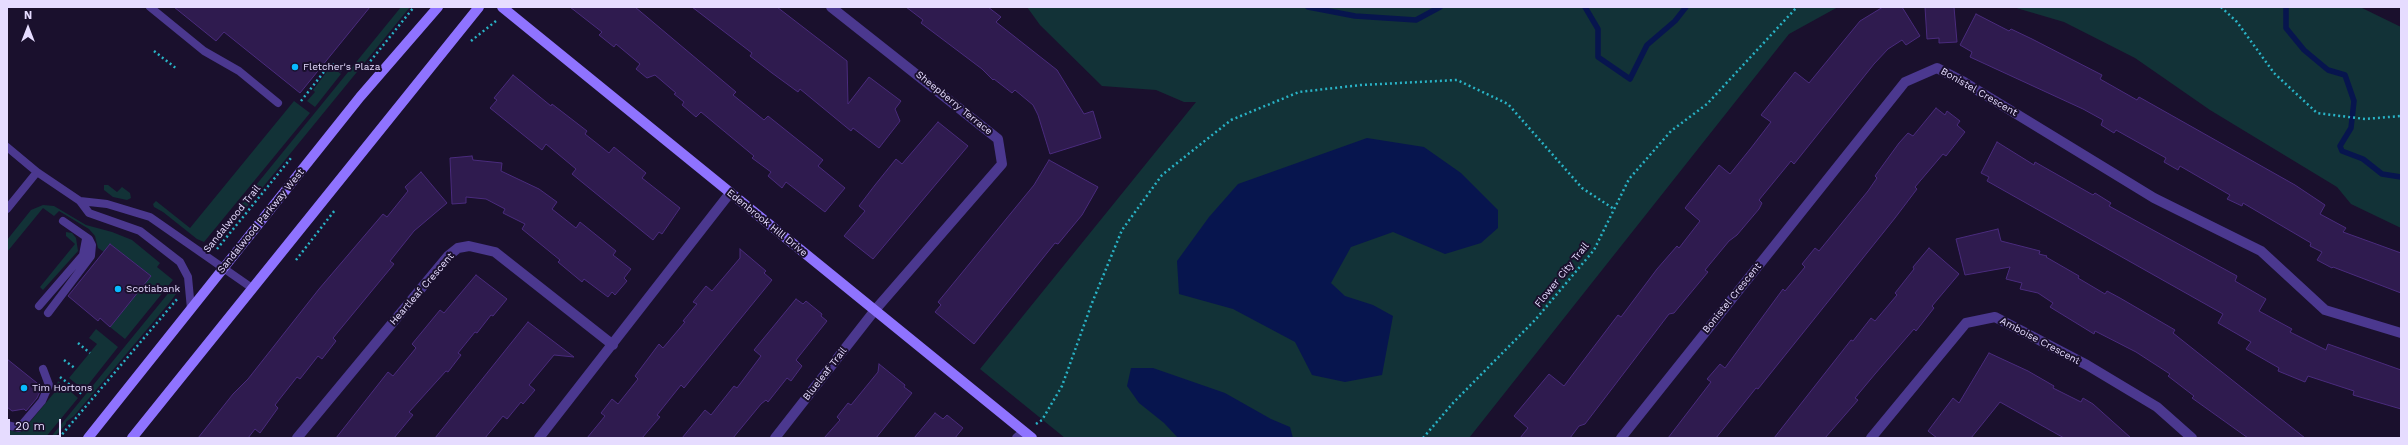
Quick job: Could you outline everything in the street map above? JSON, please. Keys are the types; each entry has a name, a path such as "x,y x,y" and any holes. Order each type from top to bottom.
{"main road":[{"name":"Sandalwood Parkway West","path":"88,438 360,97 438,7"},
{"path":"132,438 479,7"},
{"name":"Edenbrook Hill Drive","path":"502,7 875,310 1024,436"}],"street":[{"name":"Sheepberry Terrace","path":"831,7 998,139 1002,164 875,310"},
{"name":"Bonistel Crescent","path":"1621,438 1905,82 1937,68 1964,82 2154,198 2261,251 2325,310 2401,333"},
{"path":"539,438 730,193"},
{"name":"Heartleaf Crescent","path":"297,438 448,256 458,248 469,246 495,252 613,345"},
{"name":"Blueleaf Trail","path":"775,438 875,310"},
{"name":"Amboise Crescent","path":"1871,438 1966,324 1995,317 2087,365 2157,407 2192,438"}],"lane":[{"path":"150,7 204,51 239,71 278,103"},
{"path":"7,147 37,172 80,201 89,213 131,227 161,246 182,263 190,284 191,309"},
{"path":"7,209 37,172"},
{"path":"80,201 107,204 150,217 208,260 252,288"},
{"path":"48,313 88,261 92,245 86,236 63,221"},
{"path":"39,306 83,255 87,244 86,236"},
{"path":"7,425 19,428 42,401 49,385 43,369"}],"path":[{"path":"360,73 414,7"},
{"name":"Flower City Trail","path":"1423,438 1453,402 1536,319 1594,250 1629,179 1671,131 1707,104 1797,7"},
{"path":"2221,7 2237,22 2274,73 2318,113 2365,120 2401,116"},
{"path":"154,51 177,69"},
{"path":"301,101 331,63 344,73"},
{"path":"1024,436 1042,420 1062,386 1092,303 1122,230 1162,175 1231,120 1299,92 1361,85 1457,80 1508,104 1582,188 1614,209"},
{"name":"Sandalwood Trail","path":"208,260 292,158"},
{"path":"59,438 190,284"},
{"path":"78,343 90,352"},
{"path":"64,360 76,369"},
{"path":"56,377 60,376 83,395"}],"green space":[{"path":"401,7 410,7 223,236 216,244 208,244"},
{"path":"1027,7 1838,7 1789,34 1469,438 1065,438 980,369 1196,102 1184,102 1156,90 1102,86 1040,25"},
{"path":"2013,7 2360,7 2401,27 2401,228 2351,204 2337,187 2210,110 2135,58 2064,22"},
{"path":"331,66 341,74 315,107 307,101 315,92 313,90"},
{"path":"294,101 310,113 204,242 197,239 163,212 154,207 153,204 156,201 190,228"},
{"path":"104,185 108,185 117,192 122,187 130,193 131,198 127,200 113,197 104,190"},
{"path":"43,205 54,206 86,225 112,232 132,240 160,263 157,267 173,280 125,339 110,327 151,276 110,244 104,252 98,248 95,236 89,229 59,211 54,216 43,208 7,252 7,240 31,210"},
{"path":"66,232 72,233 76,238 78,251 43,290 40,287 75,244 66,236"},
{"path":"175,285 179,290 170,302 74,416 66,422 54,438 50,438"},
{"path":"96,329 118,347 84,390 69,378 97,344 89,338"},
{"path":"58,381 78,398 45,438 7,438 7,430 18,432 24,429 54,393"}],"shaded area":[{"path":"1367,138 1424,147 1461,173 1498,210 1498,228 1481,243 1445,254 1393,232 1351,247 1331,283 1345,296 1373,305 1393,316 1382,375 1345,382 1312,375 1295,342 1233,309 1179,294 1177,261 1209,217 1238,184"},
{"path":"1131,368 1153,368 1225,393 1271,419 1290,427 1293,438 1178,438 1164,423 1139,403 1127,386"}],"building":[{"name":"Fletcher's Plaza","path":"174,7 370,7 300,93 224,32 216,41"},
{"path":"570,7 635,7 736,92 733,95 764,120 768,116 823,160 818,166 845,188 825,212 786,182 782,188 768,176 771,172 752,158 754,156 701,112 696,117 682,105 684,102 674,94 676,93 655,75 647,78 636,69 640,64 616,44 614,47 599,35 602,32"},
{"path":"692,7 777,7 847,61 848,104 869,77 901,101 895,109 900,121 879,148 853,128 851,131 800,89 798,92 772,73 750,56 752,53"},
{"path":"906,7 988,7 1001,17 996,22 1057,70 1084,114 1093,111 1101,138 1050,154 1038,115 1033,105 1015,90 1012,93 994,79 993,80 982,69 921,23 923,20"},
{"path":"1883,7 1902,7 1920,36 1906,45 1902,40 1888,49 1874,64 1794,164 1791,161 1759,200 1762,203 1759,209 1737,235 1729,241 1705,270 1708,272 1674,313 1669,314 1585,424 1579,426 1570,438 1520,438 1528,428 1514,416 1549,374 1564,386 1618,315 1621,317 1657,269 1677,246 1679,248 1700,221 1685,208 1719,165 1730,174 1771,122 1761,115 1795,72 1809,83 1860,21"},
{"path":"1925,7 1954,7 1957,42 1939,43 1939,38 1927,39"},
{"path":"1976,14 2009,31 2011,29 2032,39 2102,75 2100,79 2137,100 2139,97 2295,185 2325,205 2320,214 2346,228 2343,232 2401,253 2401,293 2333,267 2332,268 2317,260 2322,252 2310,246 2311,243 2243,203 2242,206 2227,199 2230,195 2180,166 2178,170 2164,162 2166,158 2116,130 2114,133 2101,125 2103,120 2083,109 1970,57 1972,52 1960,45"},
{"path":"513,75 551,106 552,104 587,131 585,134 609,153 614,147 646,173 642,178 680,208 662,234 659,232 653,240 572,174 576,169 546,144 542,150 490,108 497,100 494,98"},
{"path":"1936,108 1945,115 1947,111 1960,121 1957,125 1965,132 1946,156 1943,154 1915,187 1917,189 1895,218 1758,389 1756,388 1716,438 1668,438 1711,382 1707,379 1720,364 1725,368 1783,289 1785,291 1805,267 1802,264 1815,248 1819,251 1868,191 1877,178 1875,176 1899,143 1908,133 1913,136"},
{"path":"938,122 968,146 873,259 844,236 865,211 859,206 896,159 902,164"},
{"path":"1997,142 2034,165 2035,162 2093,195 2095,193 2111,203 2109,206 2237,276 2235,281 2266,299 2259,311 2292,329 2290,332 2326,350 2328,344 2401,370 2401,409 2353,395 2354,391 2308,376 2305,382 2278,371 2279,368 2246,349 2251,342 2218,323 2223,314 1987,181 1989,177 1981,173"},
{"path":"472,156 473,160 502,163 501,171 539,189 557,202 552,209 576,228 580,222 616,251 613,255 631,269 624,278 627,281 615,295 612,292 608,297 584,279 582,282 558,262 560,260 522,229 525,224 503,213 505,209 486,199 466,197 466,203 452,204 450,158"},
{"path":"1049,160 1098,187 1082,215 1058,244 1055,243 974,344 935,312 941,305 938,302 1034,185"},
{"path":"421,172 447,203 414,231 390,261 394,264 333,338 336,341 322,359 318,356 300,379 297,377 275,405 278,408 260,433 255,429 248,438 198,438 233,394 248,379 319,289 383,214 387,217 408,191 405,187"},
{"path":"1998,229 2001,241 2040,251 2039,254 2047,256 2046,257 2079,276 2078,278 2105,294 2107,291 2175,330 2173,333 2305,438 2248,438 2192,398 2194,396 2168,376 2170,374 2136,352 2095,331 2094,334 2050,307 2053,303 2038,293 2020,289 2022,283 2006,279 2010,267 1965,275 1956,239"},
{"path":"110,244 151,276 110,327 100,318 98,321 68,296"},
{"path":"1929,248 1959,274 1932,306 1934,308 1916,331 1914,329 1875,374 1855,398 1858,400 1825,438 1774,438 1851,340 1853,341 1871,318 1875,321 1897,295 1895,293 1914,269 1913,267"},
{"path":"740,249 766,271 764,273 772,280 684,388 681,385 657,415 660,417 642,438 587,438 605,416 601,413 612,399 618,404 638,379 635,376 659,344 663,348 685,322 683,321 697,304 693,302 706,286 712,291 740,258"},
{"path":"476,275 507,299 493,316 491,315 477,333 475,332 458,353 461,355 448,372 446,371 409,412 413,415 394,438 336,438 388,372 393,376 416,348 412,344 440,310 444,313"},
{"path":"796,299 803,304 806,301 822,314 821,316 827,321 796,360 802,366 791,381 787,378 768,402 766,400 761,404 733,438 682,438 705,410 711,415 734,386 737,388 761,356 754,350"},
{"path":"528,322 574,357 554,355 529,385 535,390 523,404 521,402 507,419 503,416 485,438 435,438"},
{"path":"1989,353 2028,371 2054,386 2053,388 2081,402 2083,398 2093,404 2131,438 2064,438 2000,402 1971,438 1937,438 1928,431 1953,398 1959,403"},
{"name":"Tim Hortons","path":"7,359 42,387 37,398 26,411 24,409 12,411 7,407"},
{"path":"879,364 905,385 904,387 912,393 876,438 824,438 840,420 837,417 848,403 851,405 878,372"},
{"path":"935,413 943,419 947,415 963,428 955,438 914,438"}],"waterway":[{"path":"1308,7 1355,16 1416,20 1440,7"},
{"path":"1585,7 1598,29 1598,57 1630,79 1647,45 1675,21 1686,7"},
{"path":"2286,7 2286,28 2304,50 2328,70 2345,75 2354,101 2351,128 2340,146 2342,151 2363,159 2382,174 2401,177"}],"place":[{"name":"Fletcher's Plaza","path":"295,67"},
{"name":"Scotiabank","path":"118,289"},
{"name":"Tim Hortons","path":"24,388"}]}
